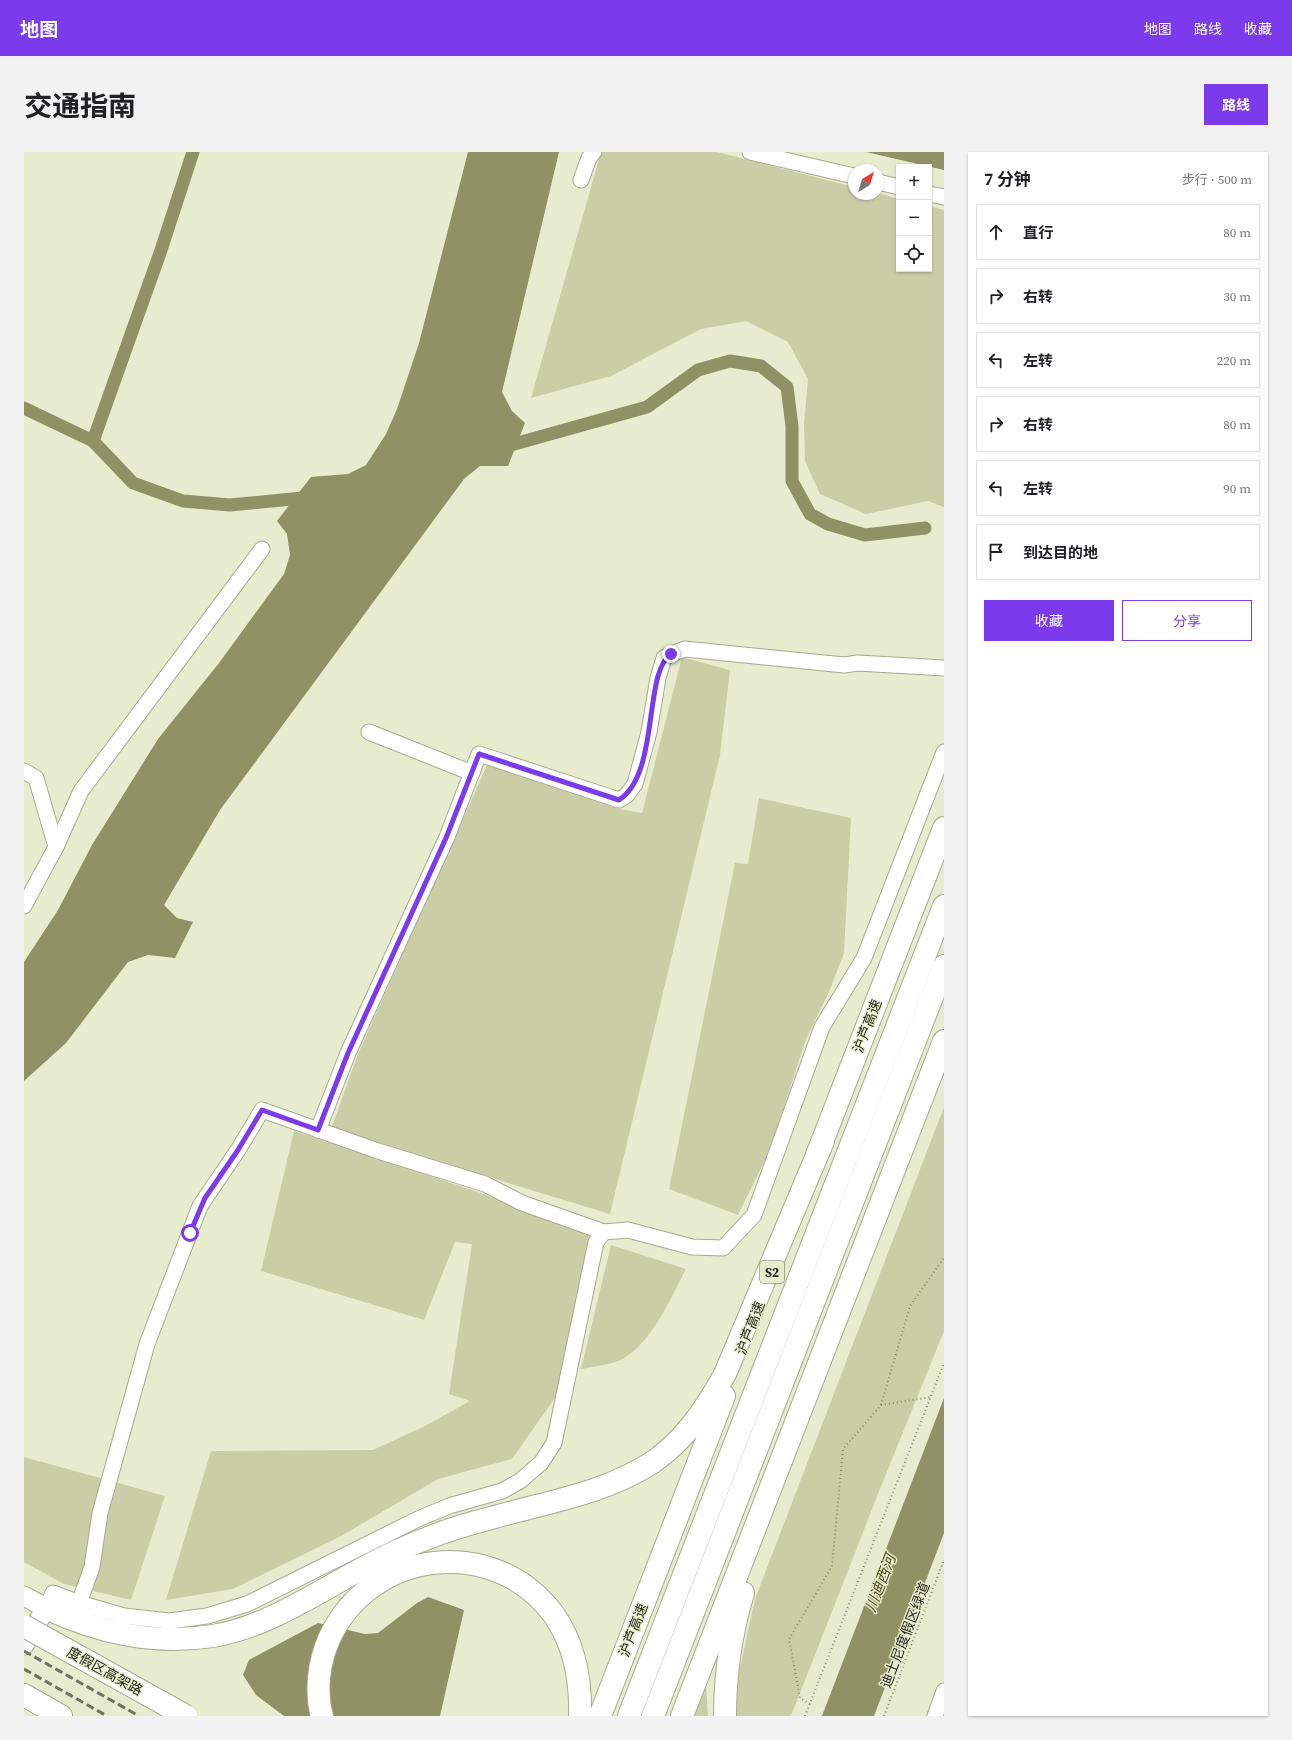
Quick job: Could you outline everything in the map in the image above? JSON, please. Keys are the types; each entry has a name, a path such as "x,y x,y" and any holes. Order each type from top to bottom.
{"highway":[{"name":"沪芦高速","path":"600,1716 944,828"},
{"name":"沪芦高速","path":"629,1716 944,906"},
{"path":"653,1716 944,966"},
{"path":"682,1716 944,1041"},
{"path":"46,1608 103,1630 143,1638 178,1640 215,1636 248,1627 283,1612 396,1551 442,1533 490,1518 587,1493 626,1477 652,1462 673,1446 692,1427 710,1402 725,1374 823,1141"},
{"path":"725,1716 728,1656 737,1611 840,1309"},
{"path":"322,1716 318,1691 320,1669 326,1647 333,1630 344,1612 359,1596 375,1584 394,1573 414,1566 433,1562 453,1561 476,1564 499,1572 519,1583 538,1597 554,1615 566,1635 579,1678 580,1716"},
{"name":"度假区高架路","path":"24,1626 186,1716"},
{"path":"24,1695 61,1716"}],"main road":[{"path":"24,1596 46,1608 24,1644"}],"street":[{"path":"581,180 589,158 594,152"},
{"path":"750,152 848,175"},
{"path":"884,183 896,186"},
{"path":"932,195 944,197"},
{"path":"24,906 56,847 81,791 262,549"},
{"path":"318,1130 348,1053 446,838 479,754 619,800 627,795 635,784 649,732 658,678 664,658 671,654 685,649 844,665 858,663 944,668"},
{"path":"369,732 472,773"},
{"path":"79,1603 92,1567 100,1513 147,1344 200,1206 238,1150 262,1110 378,1151 485,1184 522,1203 604,1232 628,1230 692,1247 723,1248 754,1215 822,1027 864,958 944,752"},
{"path":"24,771 36,778 56,847"},
{"path":"46,1608 53,1593 79,1603 124,1616 169,1621 206,1616 247,1604 418,1519 449,1506 502,1491 520,1481 541,1463 554,1443 596,1242 604,1232"},
{"path":"938,1713 944,1691"}],"path":[{"path":"810,1704 800,1698 789,1639 832,1566 843,1449 880,1405 910,1306 944,1258"},
{"path":"805,1716 944,1363"},
{"path":"880,1405 931,1397"},
{"name":"迪士尼度假区绿道","path":"884,1716 944,1560"}],"shaded area":[{"path":"601,152 717,152 848,185 848,200 884,200 884,195 896,198 896,272 932,272 932,207 944,210 944,507 928,501 866,514 820,494 805,461 804,423 808,379 788,342 746,321 701,329 611,376 531,398"},
{"path":"682,657 730,670 720,755 610,1214 331,1129 358,1054 488,763 619,809 642,813"},
{"path":"759,798 851,818 844,953 829,992 806,1039 770,1150 738,1215 669,1189 735,863 748,864"},
{"path":"944,1107 944,1331 791,1716 737,1716 735,1691 755,1599"},
{"path":"294,1131 472,1190 591,1232 555,1398 512,1459 438,1479 341,1536 233,1589 166,1600 211,1451 373,1450 425,1426 470,1401 449,1394 472,1244 455,1242 424,1320 261,1271"},
{"path":"611,1245 686,1269 660,1318 643,1342 619,1361 581,1369"},
{"path":"24,1457 165,1496 131,1600 64,1584 24,1562"},
{"path":"706,1683 708,1716 694,1716"}],"water":[{"path":"468,152 559,152 502,392 512,411 525,423 508,466 480,466 464,479 220,810 164,905 177,918 193,922 175,958 148,955 128,962 66,1043 24,1081 24,962 58,910 92,845 158,739 219,663 284,574 290,555 287,534 277,521 311,477 348,474 366,465 386,434 397,409 419,343"},
{"path":"866,152 944,152 944,170 932,167 932,164 918,164"},
{"name":"川迪西河","path":"944,1398 944,1533 874,1716 822,1716"},
{"path":"428,1597 464,1610 440,1716 284,1716 256,1695 243,1675 249,1660 318,1623 365,1634 378,1633 417,1603"}],"waterway":[{"path":"93,441 160,253 193,152"},
{"path":"500,448 647,407 698,370 730,361 761,366 787,387 792,426 792,481 810,514 828,524 865,535 925,528"},
{"path":"24,408 93,441 133,483 183,501 230,505 312,497"}],"railway":[{"path":"24,1651 139,1716"},
{"path":"24,1669 107,1716"}],"route":[{"path":"190,1233 200,1206 238,1150 262,1110 318,1130 348,1053 446,838 479,754 619,800 627,795 635,784 649,732 658,678 664,658 671,654"}]}
